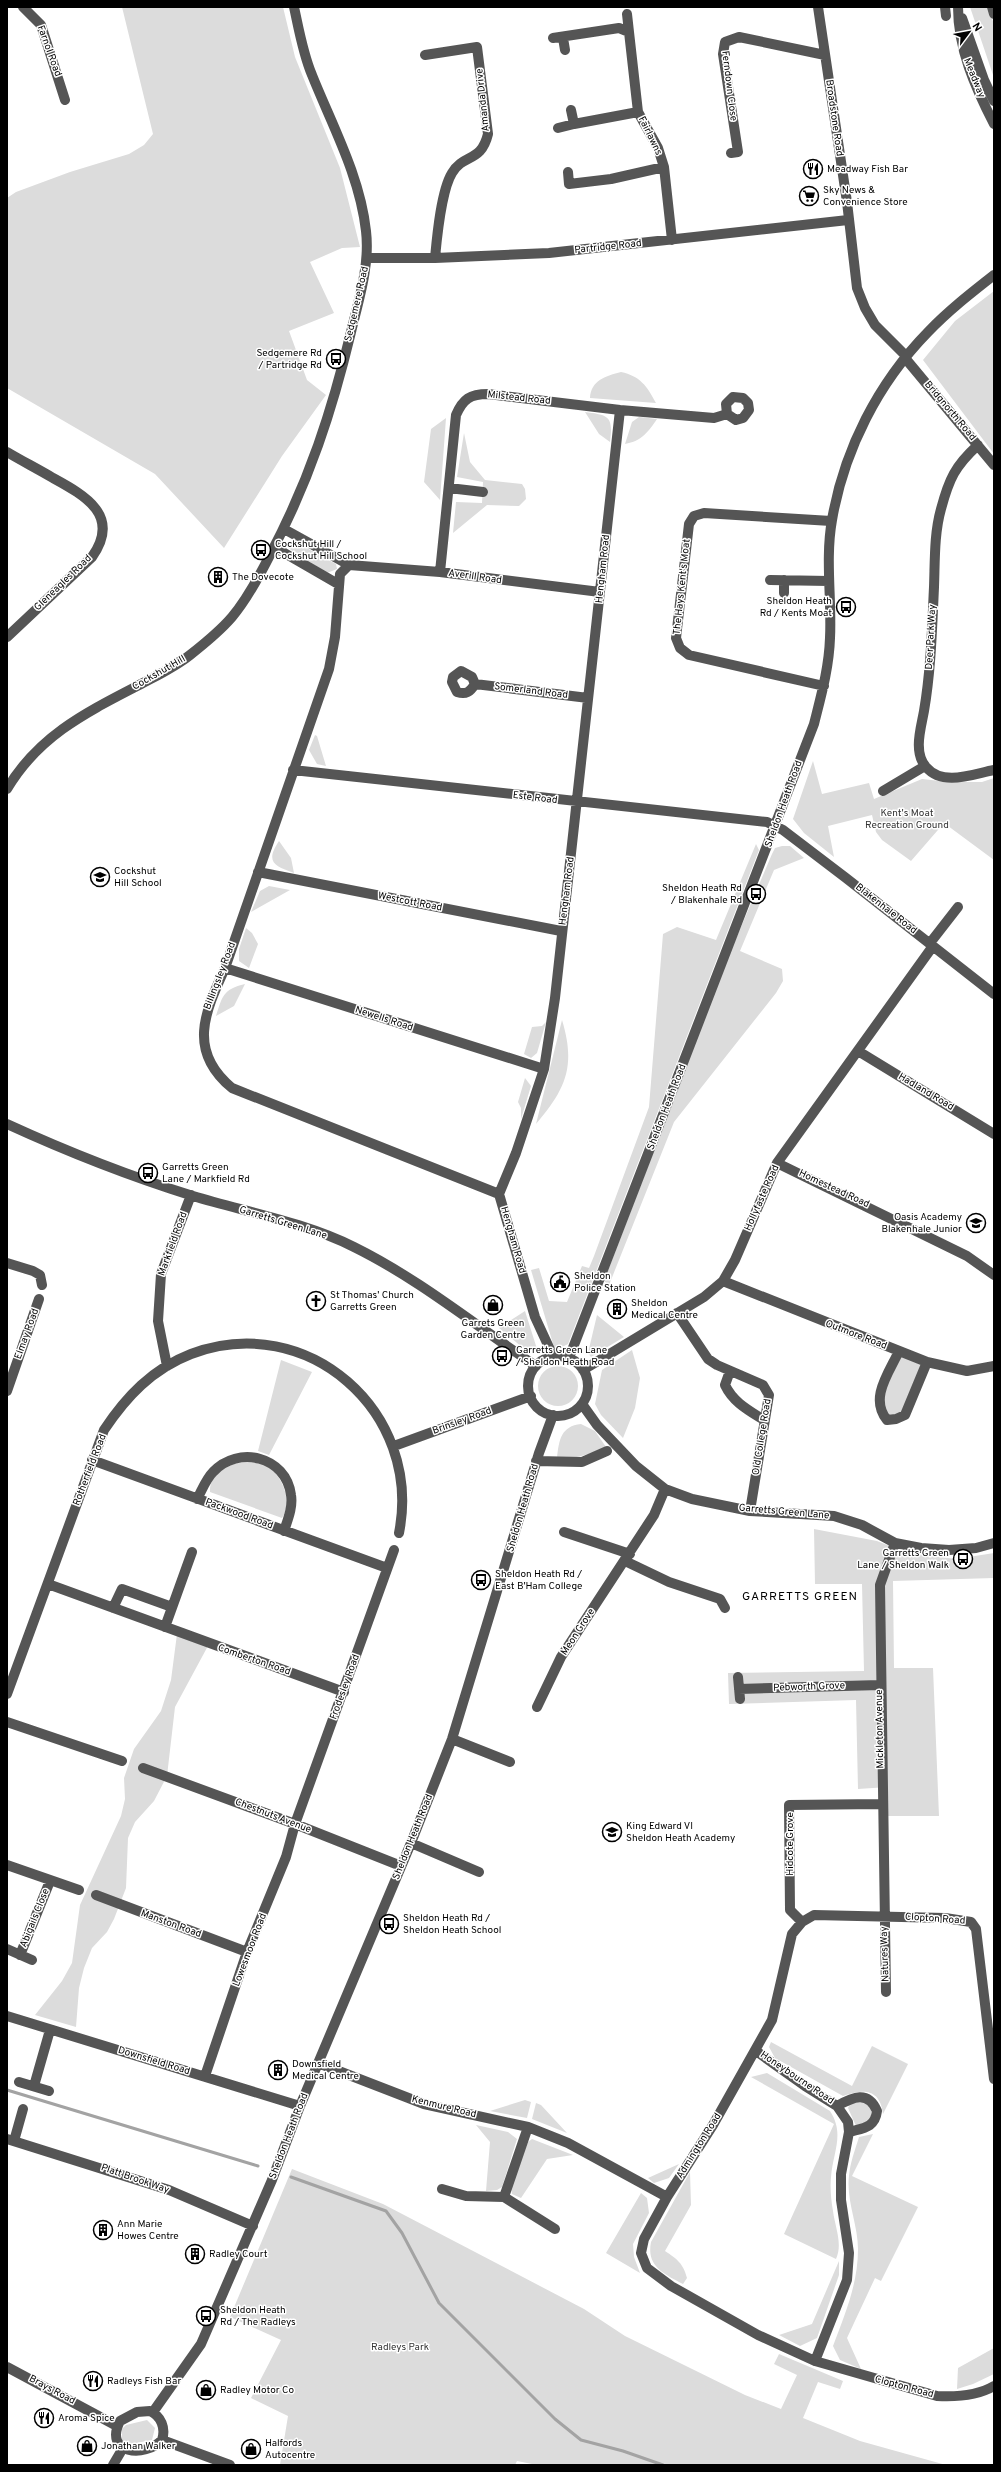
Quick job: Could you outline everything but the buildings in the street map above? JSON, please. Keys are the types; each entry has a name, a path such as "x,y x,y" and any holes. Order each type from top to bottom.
{"street":[{"name":"Farnol Road","path":"23,7 41,25 65,100"},
{"name":"Sedgemere Road","path":"284,529 310,470 332,409 366,269 367,258 366,232 362,209 345,155 311,72 294,7"},
{"name":"Broadstone Road","path":"818,7 857,288 865,308 875,325 905,357"},
{"name":"Meadway","path":"958,7 984,80 994,101"},
{"name":"Meadway","path":"958,7 958,22 965,59 994,124"},
{"path":"992,7 994,14"},
{"name":"Fairlawns","path":"627,14 638,112 658,148 664,167 672,240"},
{"path":"565,50 558,38 619,28 629,32"},
{"name":"Ferndown Close","path":"731,153 738,152 723,54 725,42 739,37 825,55"},
{"name":"Amanda Drive","path":"425,55 477,47 488,134 482,150 460,163 451,174 437,233 436,258"},
{"path":"571,110 574,124"},
{"path":"558,128 638,112"},
{"path":"568,172 569,184 612,179 664,167"},
{"name":"Partridge Road","path":"367,258 436,258 549,253 848,220"},
{"name":"Sheldon Heath Road","path":"569,1358 776,826 814,724 824,686 830,638 829,581 831,521 847,461 867,415 905,357 946,314 994,275"},
{"name":"Bridgnorth Road","path":"905,357 994,465"},
{"name":"Milstead Road","path":"440,572 456,415 467,397 475,394 488,394 701,418 714,418 727,414"},
{"name":"Hengham Road","path":"553,1356 535,1317 499,1194 516,1153 544,1069 555,998 578,803 588,698 620,410"},
{"name":"Deer Park Way","path":"925,766 920,755 918,742 931,669 935,548 940,509 959,462 978,445"},
{"name":"Gleneagles Road","path":"7,452 84,496 99,512 103,527 100,545 92,557 7,637"},
{"path":"449,488 483,492"},
{"name":"The Hays Kent's Moat","path":"824,686 689,655 680,648 676,638 689,524 694,516 704,513 831,521"},
{"name":"Cockshut Hill","path":"7,789 19,768 51,736 81,716 174,667 199,648 232,617 255,583 284,529"},
{"name":"Averill Road","path":"284,529 349,565 440,572 600,592"},
{"path":"274,547 338,584 340,574 349,565"},
{"path":"770,580 829,581"},
{"path":"784,580 784,593"},
{"name":"Billingsley Road","path":"338,584 335,637 329,669 224,968 206,1010 203,1027 204,1044 210,1061 225,1082 240,1092 499,1194"},
{"name":"Somerland Road","path":"475,684 588,698"},
{"path":"883,791 925,766 935,775 953,779 994,770"},
{"name":"Este Road","path":"293,770 578,803 767,822 776,826"},
{"name":"Blakenhale Road","path":"776,826 932,944 994,994"},
{"name":"Westcott Road","path":"258,872 562,931"},
{"name":"Hollyfaste Road","path":"583,1370 704,1297 723,1281 735,1260 778,1163 958,907"},
{"name":"Newells Road","path":"224,968 544,1069"},
{"name":"Hadland Road","path":"858,1051 994,1134"},
{"name":"Garretts Green Lane","path":"7,1124 83,1157 191,1195 298,1226 354,1247 403,1275 536,1366"},
{"name":"Homestead Road","path":"778,1163 967,1256 994,1274"},
{"name":"Markfield Road","path":"167,1366 158,1321 160,1274 191,1195"},
{"path":"7,1263 33,1271 40,1275 42,1285"},
{"name":"Outmore Road","path":"723,1281 837,1328 927,1362 967,1371 994,1366"},
{"name":"Elmay Road","path":"7,1391 40,1299"},
{"name":"Old College Road","path":"677,1313 708,1359 730,1371 763,1384 769,1395 750,1510"},
{"name":"Rotherfield Road","path":"8,1687 48,1584 104,1430 121,1405 143,1382 167,1366 190,1354 235,1344 272,1346 316,1360 350,1382 369,1401 383,1423 394,1446 402,1481 404,1507 400,1532"},
{"path":"899,1351 878,1398 880,1411 887,1420 896,1419 905,1415 927,1362"},
{"path":"553,1356 569,1358 583,1370 588,1388 582,1404 570,1413 553,1415 537,1406 531,1396 529,1384 536,1366 553,1356"},
{"path":"730,1371 725,1385 730,1395 741,1406 764,1420"},
{"name":"Brinsley Road","path":"394,1446 531,1396"},
{"name":"Garretts Green Lane","path":"582,1404 616,1447 665,1489 692,1499 750,1510 834,1516 862,1525 895,1543 949,1550 976,1548 994,1543"},
{"name":"Sheldon Heath Road","path":"153,2412 201,2344 253,2226 300,2106 411,1843 452,1739 536,1461 553,1415"},
{"path":"536,1461 582,1462 607,1451"},
{"path":"197,1499 207,1480 220,1466 245,1456 258,1457 275,1467 289,1487 292,1504 284,1531"},
{"name":"Packwood Road","path":"92,1460 387,1568"},
{"name":"Meon Grove","path":"537,1707 561,1656 654,1515 665,1489"},
{"path":"564,1532 627,1558 669,1582 723,1597 725,1608"},
{"name":"Mickleton Avenue","path":"884,1916 881,1804 880,1585 886,1563 895,1543"},
{"name":"Frodesley Road","path":"295,1824 344,1692 394,1550"},
{"path":"165,1627 192,1552"},
{"name":"Comberton Road","path":"48,1584 344,1692"},
{"path":"113,1608 122,1589 172,1607"},
{"name":"Pebworth Grove","path":"738,1677 739,1694 880,1685"},
{"path":"7,1722 122,1761"},
{"path":"452,1739 510,1762"},
{"name":"Chestnuts Avenue","path":"143,1768 295,1824 401,1866"},
{"name":"Hidcote Grove","path":"802,1922 790,1910 789,1805 881,1804"},
{"name":"Lowesmoor Road","path":"205,2076 247,1952 286,1857 295,1824"},
{"path":"411,1843 479,1872"},
{"path":"7,1865 79,1890"},
{"name":"Abigails Close","path":"20,1955 50,1881"},
{"name":"Manston Road","path":"96,1895 247,1952"},
{"path":"802,1922 814,1915 884,1916"},
{"name":"Natures Way","path":"884,1916 886,1992"},
{"name":"Clopton Road","path":"884,1916 962,1920 971,1922 976,1929 994,2079"},
{"name":"Admington Road","path":"802,1922 792,1934 772,2020 756,2051 713,2124 667,2197 644,2239 640,2253 647,2268 672,2286 758,2335 815,2361"},
{"name":"Abigails Close","path":"7,1949 32,1960"},
{"name":"Downsfield Road","path":"7,2016 300,2106"},
{"path":"34,2086 50,2030"},
{"name":"Honeybourne Road","path":"756,2051 837,2106 848,2122 849,2132 873,2124 877,2111 874,2105 866,2097 859,2096 837,2106"},
{"name":"Kenmure Road","path":"318,2063 424,2104 528,2127 568,2143 667,2197"},
{"path":"19,2082 49,2091"},
{"name":"Platt Brook Way","path":"23,2109 11,2140 169,2190 253,2226"},
{"path":"504,2197 528,2127"},
{"path":"815,2361 847,2280 849,2253 841,2200 841,2174 849,2132"},
{"path":"442,2189 466,2196 504,2197 555,2228"},
{"name":"Clopton Road","path":"815,2361 937,2396 955,2396 985,2391 994,2386"},
{"name":"Brays Road","path":"7,2367 117,2426"},
{"path":"137,2412 153,2412 163,2426 162,2440 156,2446 132,2451 123,2448 116,2438 117,2426 124,2417 137,2412"},
{"path":"162,2440 230,2465"},
{"path":"112,2465 123,2448"}],"green space":[{"path":"122,7 283,7 295,57 340,168 360,247 342,248 310,262 334,313 289,331 307,380 326,395 282,456 224,548 155,474 7,388 7,198 16,192 70,172 129,154 144,145 153,134"},
{"path":"970,7 988,7 994,24 994,78"},
{"path":"994,291 994,454 923,360 955,321"},
{"path":"621,372 638,379 646,387 656,403 590,398 593,387 596,383 605,377"},
{"path":"585,412 600,414 608,419 611,427 610,442 599,434"},
{"path":"639,417 657,419 644,435 636,441 625,444 632,422"},
{"path":"446,418 440,500 424,482 431,429"},
{"path":"464,433 470,462 485,480 522,484 525,489 526,499 519,506 487,505 453,533 456,502 482,503 483,482 457,477"},
{"path":"294,541 336,564 337,569 327,573 291,550 289,548"},
{"path":"315,735 317,736 326,766 317,764 309,750"},
{"name":"Kent's Moat Recreation Ground","path":"813,761 822,794 869,783 874,799 922,779 949,782 982,782 994,778 994,860 944,823 911,861 882,840 876,832 872,815 828,826 834,857 804,833 793,819"},
{"path":"279,841 291,858 294,873 281,868 272,859"},
{"path":"756,844 759,850 568,1344 562,1347 554,1347 531,1270 539,1268 549,1301 567,1302 582,1266 589,1268 594,1256 649,1107 663,934 677,927 716,940"},
{"path":"790,846 804,858 774,870 740,951 782,969 783,981 776,993 674,1122 609,1285 604,1281 727,960 772,854 775,848"},
{"path":"269,886 290,890 251,912 260,891"},
{"path":"246,928 252,933 258,944 249,968 239,961 239,949"},
{"path":"245,984 234,1006 216,1016 224,995 232,988"},
{"path":"562,1020 568,1051 566,1076 555,1099 536,1124"},
{"path":"546,1022 537,1053 531,1058 524,1054 532,1027 542,1026"},
{"path":"525,1078 531,1086 521,1119 521,1108 518,1102"},
{"path":"525,1311 537,1349 528,1352 499,1328"},
{"path":"597,1315 624,1337 591,1357 588,1353"},
{"path":"632,1350 640,1378 635,1408 623,1438 601,1415 595,1404 602,1370"},
{"path":"899,1351 927,1362 905,1415 887,1420 878,1397"},
{"path":"281,1360 312,1372 269,1455 258,1451"},
{"path":"558,1366 566,1368 572,1372 576,1378 578,1386 576,1394 572,1400 566,1404 558,1406 550,1404 544,1400 540,1394 538,1386 540,1378 544,1372 550,1368"},
{"path":"581,1424 595,1431 606,1447 582,1456 557,1458 562,1435 574,1425"},
{"path":"247,1460 269,1467 278,1477 285,1491 287,1505 282,1518 210,1492 213,1479 217,1474 228,1467"},
{"path":"814,1529 877,1541 907,1553 956,1559 994,1553 994,1578 893,1581 894,1668 933,1668 939,1816 888,1816 888,1787 858,1789 856,1700 729,1704 728,1673 864,1671 862,1584 815,1584"},
{"path":"177,1634 209,1644 175,1707 167,1776 154,1801 135,1822 128,1838 126,1888 114,1919 107,1932 92,1948 84,1968 79,1988 76,2027 35,2015 62,1981 72,1963 80,1905 121,1816 125,1799 124,1778 134,1749 161,1711 171,1680"},
{"path":"771,2042 852,2086 872,2046 908,2064 883,2114 881,2105 874,2095 864,2092 857,2092 843,2096 775,2058 769,2047"},
{"path":"767,2073 830,2111 834,2119 837,2128 837,2143 832,2168 831,2194 839,2241 836,2259 784,2234 834,2124 751,2077"},
{"path":"525,2100 531,2102 527,2118 490,2111"},
{"path":"861,2101 870,2107 872,2112 869,2122 856,2126 848,2108 850,2104"},
{"path":"536,2103 541,2105 567,2133 532,2119"},
{"path":"476,2125 508,2132 517,2139 502,2187 497,2190 486,2191 490,2142"},
{"path":"873,2134 852,2176 918,2207 881,2281 875,2278 847,2338 861,2369 840,2360 833,2346 850,2299 856,2274 858,2249 849,2194 850,2166 859,2137"},
{"path":"532,2139 573,2155 547,2159 521,2198 512,2194 511,2187 528,2142"},
{"path":"679,2164 669,2178 654,2183 648,2178"},
{"name":"Radleys Park","path":"292,2169 383,2204 584,2309 625,2336 745,2395 781,2409 797,2375 774,2364 779,2354 843,2381 840,2389 818,2382 803,2418 860,2441 946,2465 537,2465 517,2461 515,2465 280,2465 288,2416 251,2398 281,2340 230,2317"},
{"path":"690,2172 691,2205 665,2251 676,2259 684,2269 687,2278 683,2284 658,2269 651,2258 650,2251 651,2242"},
{"path":"641,2193 647,2198 649,2213 633,2244 634,2257 640,2273 606,2253"},
{"path":"839,2261 839,2275 817,2338 800,2346 779,2335 812,2324"},
{"path":"994,2348 994,2374 973,2384 957,2389 958,2368"},
{"path":"147,2420 155,2428 152,2440 126,2445 122,2440 122,2429 126,2425"}],"waterway":[{"path":"7,2090 258,2166"},
{"path":"291,2177 386,2211 402,2233 439,2303 555,2419 581,2440 623,2451 663,2465"}],"place":[{"name":"Meadway Fish Bar","path":"813,169"},
{"name":"Sky News & Convenience Store","path":"809,196"},
{"name":"Sedgemere Rd / Partridge Rd","path":"336,359"},
{"name":"Cockshut Hill / Cockshut Hill School","path":"261,550"},
{"name":"The Dovecote","path":"218,577"},
{"name":"Sheldon Heath Rd / Kents Moat","path":"846,607"},
{"name":"Cockshut Hill School","path":"100,877"},
{"name":"Sheldon Heath Rd / Blakenhale Rd","path":"756,894"},
{"name":"Garretts Green Lane / Markfield Rd","path":"148,1173"},
{"name":"Oasis Academy Blakenhale Junior","path":"976,1223"},
{"name":"Sheldon Police Station","path":"560,1282"},
{"name":"St Thomas' Church Garretts Green","path":"316,1301"},
{"name":"Garrets Green Garden Centre","path":"493,1305"},
{"name":"Sheldon Medical Centre","path":"617,1309"},
{"name":"Garretts Green Lane / Sheldon Heath Road","path":"502,1356"},
{"name":"Garretts Green Lane / Sheldon Walk","path":"963,1559"},
{"name":"Sheldon Heath Rd / East B'Ham College","path":"481,1580"},
{"name":"King Edward VI Sheldon Heath Academy","path":"612,1832"},
{"name":"Sheldon Heath Rd / Sheldon Heath School","path":"389,1924"},
{"name":"Downsfield Medical Centre","path":"278,2070"},
{"name":"Ann Marie Howes Centre","path":"103,2230"},
{"name":"Radley Court","path":"195,2254"},
{"name":"Sheldon Heath Rd / The Radleys","path":"206,2316"},
{"name":"Radleys Fish Bar","path":"93,2381"},
{"name":"Radley Motor Co","path":"206,2390"},
{"name":"Aroma Spice","path":"44,2418"},
{"name":"Jonathan Walker","path":"87,2446"},
{"name":"Halfords Autocentre","path":"251,2449"}],"district":[{"name":"GARRETTS GREEN","path":"800,1597"}]}
